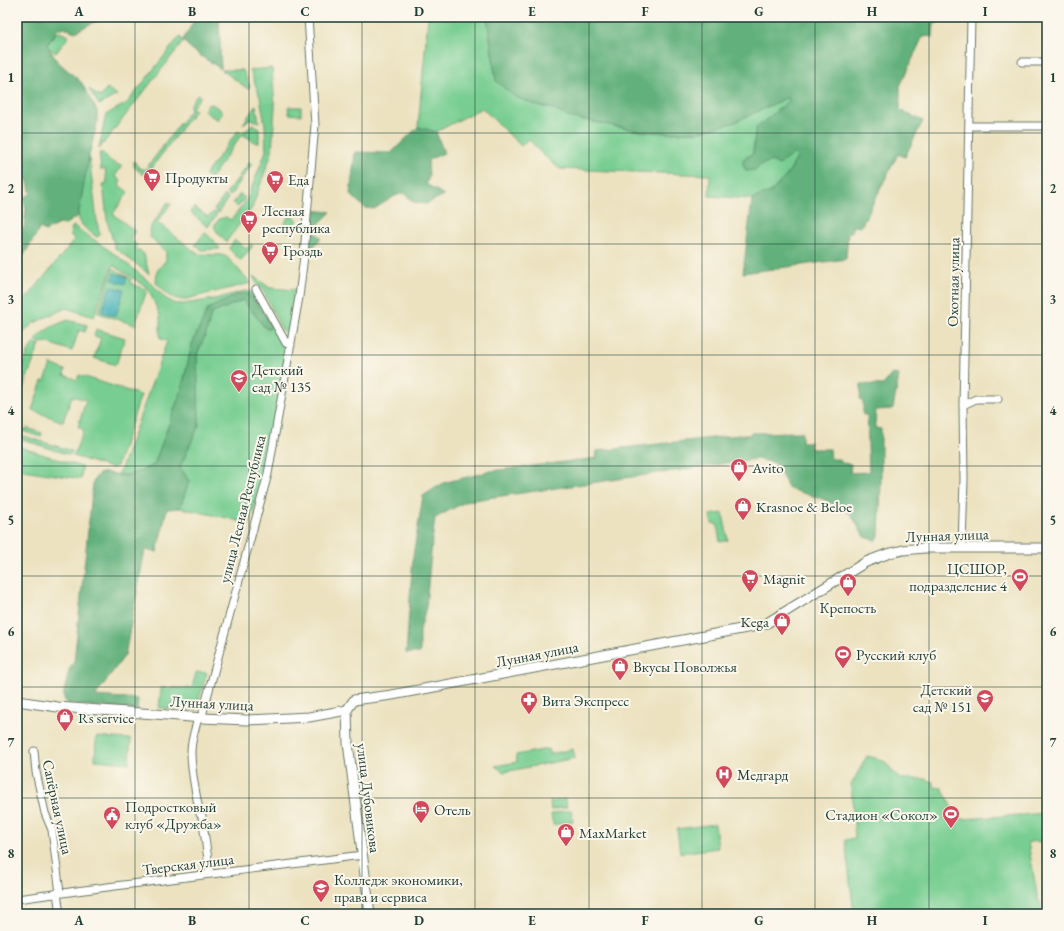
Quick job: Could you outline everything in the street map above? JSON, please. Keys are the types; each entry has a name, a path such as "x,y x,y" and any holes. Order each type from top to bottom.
{"street":[{"name":"улица Лесная Республика","path":"210,874 202,816 200,814 196,794 191,752 193,732 202,712 268,474 299,297 315,125 308,17"},
{"name":"Охотная улица","path":"962,547 971,17"},
{"path":"1022,62 1047,62"},
{"path":"969,126 1047,126"},
{"path":"256,289 286,343 291,345"},
{"path":"964,405 976,399 998,399"},
{"name":"Лунная улица","path":"17,701 58,707 200,718 247,720 310,717 347,710 354,700 392,695 757,626 767,622 866,562 903,550 962,547 1047,548"},
{"name":"улица Дубовикова","path":"347,710 348,743 370,914"},
{"name":"Сапёрная улица","path":"34,751 36,772 45,812 52,830 60,914"},
{"name":"Тверская улица","path":"17,899 362,855"}],"green space":[{"path":"17,17 104,17 75,32 65,28 58,29 47,45 57,61 82,83 97,111 97,123 89,156 78,216 64,225 59,224 45,231 40,228 24,255 17,263 17,232 24,228 26,209 23,198 31,194 27,179 17,182"},
{"path":"196,17 219,17 221,69 195,52 183,40"},
{"path":"428,17 487,17 496,81 539,106 550,108 569,117 639,131 668,133 698,132 735,122 788,97 789,101 757,127 752,154 743,159 756,170 762,164 772,161 779,165 794,152 797,158 787,175 771,192 752,199 709,196 710,175 560,169 541,153 529,139 521,146 482,108 436,132 418,127"},
{"path":"487,17 940,17 939,22 934,24 933,37 923,36 900,86 900,110 923,121 905,157 898,154 861,227 852,226 852,232 848,232 846,259 743,273 752,199 771,192 787,175 797,158 794,153 779,165 772,161 762,164 756,170 746,171 743,165 743,159 753,154 757,127 789,101 788,97 735,122 698,132 668,133 639,131 569,117 550,108 539,106 515,97 496,81"},
{"path":"59,32 69,36 56,53 46,46 56,33"},
{"path":"180,36 183,42 99,149 107,114 127,103"},
{"path":"272,68 275,107 272,152 252,208 226,242 214,226 219,219 226,217 231,220 247,200 266,151 265,125 260,97 250,70"},
{"path":"222,70 243,70 250,86 248,89"},
{"path":"107,88 117,95 99,105 89,89 100,97"},
{"path":"198,94 201,96 192,108 195,110 147,174 142,174 134,167 134,161 139,168 145,170 191,109 189,106"},
{"path":"212,104 221,110 222,114 218,119 204,111 207,105"},
{"path":"256,105 259,122 250,119 243,124"},
{"path":"288,107 301,107 301,115 289,114"},
{"path":"253,124 259,128 259,143 256,143 244,135 239,138 211,178 205,175 237,132 246,131"},
{"path":"418,127 436,132 444,153 428,160 429,177 426,184 444,195 426,204 415,203 403,193 395,196 374,209 365,208 350,194 355,152 391,153"},
{"path":"99,153 103,153 111,161 122,166 115,176 121,181 119,185 128,192 113,214 135,231 130,239 137,245 135,248 144,254 149,274 115,248 107,220 103,184 107,183 105,169 101,170"},
{"path":"89,156 100,235 97,237 83,226 78,216"},
{"path":"250,162 252,164 242,178 239,176"},
{"path":"238,178 241,180 230,196 226,193"},
{"path":"240,194 245,198 238,207 233,203"},
{"path":"225,195 228,198 218,213 214,210"},
{"path":"168,202 171,204 157,222 198,254 222,255 227,257 251,283 182,300 170,296 162,289 156,283 157,271 166,260 166,252 150,237 149,229"},
{"path":"267,206 276,209 273,215 265,211"},
{"path":"194,207 208,217 213,212 217,214 208,227 190,212"},
{"path":"310,210 331,212 313,230 321,238 310,251 307,250"},
{"path":"289,215 297,219 291,233 282,229"},
{"path":"74,226 116,255 152,284 165,298 173,303 183,304 215,299 244,291 253,292 287,354 264,473 249,524 180,508 189,481 180,467 199,425 197,354 206,334 211,314 243,300 266,329 249,294 208,309 192,344 182,388 154,465 129,475 117,474 121,469 167,341 160,338 160,316 148,288 113,265 94,317 66,308 34,323 24,332 17,342 17,310 75,239 70,235 72,227"},
{"path":"205,232 220,249 202,250 195,245"},
{"path":"235,240 246,249 251,244 253,246 240,260 229,248"},
{"path":"113,268 131,279 130,283 147,290 135,325 98,313"},
{"path":"253,276 270,288 297,290 289,336 287,336 279,325 264,292 258,286"},
{"path":"238,294 249,294 272,327 266,329 243,300 211,314 206,334 197,354 199,425 180,467 189,481 180,508 167,509 157,552 145,550 125,655 95,696 138,699 137,710 68,704 64,699 64,692 69,670 74,662 93,483 99,474 108,473 129,475 154,465 182,388 192,344 208,309"},
{"path":"68,320 87,325 85,332 79,330 72,351 35,340 38,336 54,326"},
{"path":"96,329 125,338 116,365 94,358 101,338 94,336"},
{"path":"34,343 40,344 17,404 17,379 30,348"},
{"path":"51,364 65,370 64,375 77,380 79,375 141,395 117,466 111,468 73,456 84,430 78,427 86,400 72,396 63,422 32,410 42,381 45,381"},
{"path":"892,374 899,375 893,409 876,410 875,428 881,429 881,483 879,536 876,540 864,537 851,514 823,499 789,489 775,463 756,459 467,501 435,518 426,607 420,630 420,653 406,653 413,556 423,496 443,483 491,471 597,458 596,451 750,435 751,433 802,432 802,442 810,442 811,449 830,449 831,459 840,459 841,463 851,464 850,473 869,472 867,415 863,415 863,401 860,400 861,384 883,385"},
{"path":"27,428 42,433 41,437 22,431"},
{"path":"17,434 72,451 70,455 17,438"},
{"path":"17,446 82,467 81,479 17,469"},
{"path":"723,513 728,540 720,542 717,524 712,524 710,515"},
{"path":"196,672 207,673 196,710 159,708 161,688 192,688"},
{"path":"96,737 131,739 129,763 95,760"},
{"path":"548,749 550,754 573,749 575,758 504,772 495,766 517,762 516,755"},
{"name":"Стадион «Сокол»","path":"867,756 883,760 900,779 926,779 933,782 934,787 942,788 955,814 963,819 1047,813 1047,841 1028,842 1038,900 1040,901 1042,914 854,914 845,840 855,838 851,785"},
{"path":"566,799 567,807 551,810 550,802"},
{"path":"571,810 573,821 553,825 551,814"},
{"path":"715,824 718,848 680,853 677,829"}],"water":[{"path":"114,273 127,277 125,284 112,280"},
{"path":"110,286 124,290 116,316 102,312"}],"place":[{"name":"Продукты","path":"152,192"},
{"name":"Еда","path":"275,194"},
{"name":"Лесная республика","path":"249,234"},
{"name":"Гроздь","path":"270,265"},
{"name":"Детский сад № 135","path":"239,393"},
{"name":"Avito","path":"739,482"},
{"name":"Krasnoe & Beloe","path":"743,521"},
{"name":"ЦСШОР, подразделение 4","path":"1020,592"},
{"name":"Magnit","path":"750,593"},
{"name":"Крепость","path":"848,597"},
{"name":"Kega","path":"782,636"},
{"name":"Русский клуб","path":"843,669"},
{"name":"Вкусы Поволжья","path":"620,681"},
{"name":"Детский сад № 151","path":"985,713"},
{"name":"Вита Экспресс","path":"529,715"},
{"name":"Rs service","path":"65,732"},
{"name":"Медгард","path":"724,789"},
{"name":"Отель","path":"421,824"},
{"name":"Стадион «Сокол»","path":"951,829"},
{"name":"Подростковый клуб «Дружба»","path":"112,830"},
{"name":"MaxMarket","path":"566,847"},
{"name":"Колледж экономики, права и сервиса","path":"321,903"}]}
